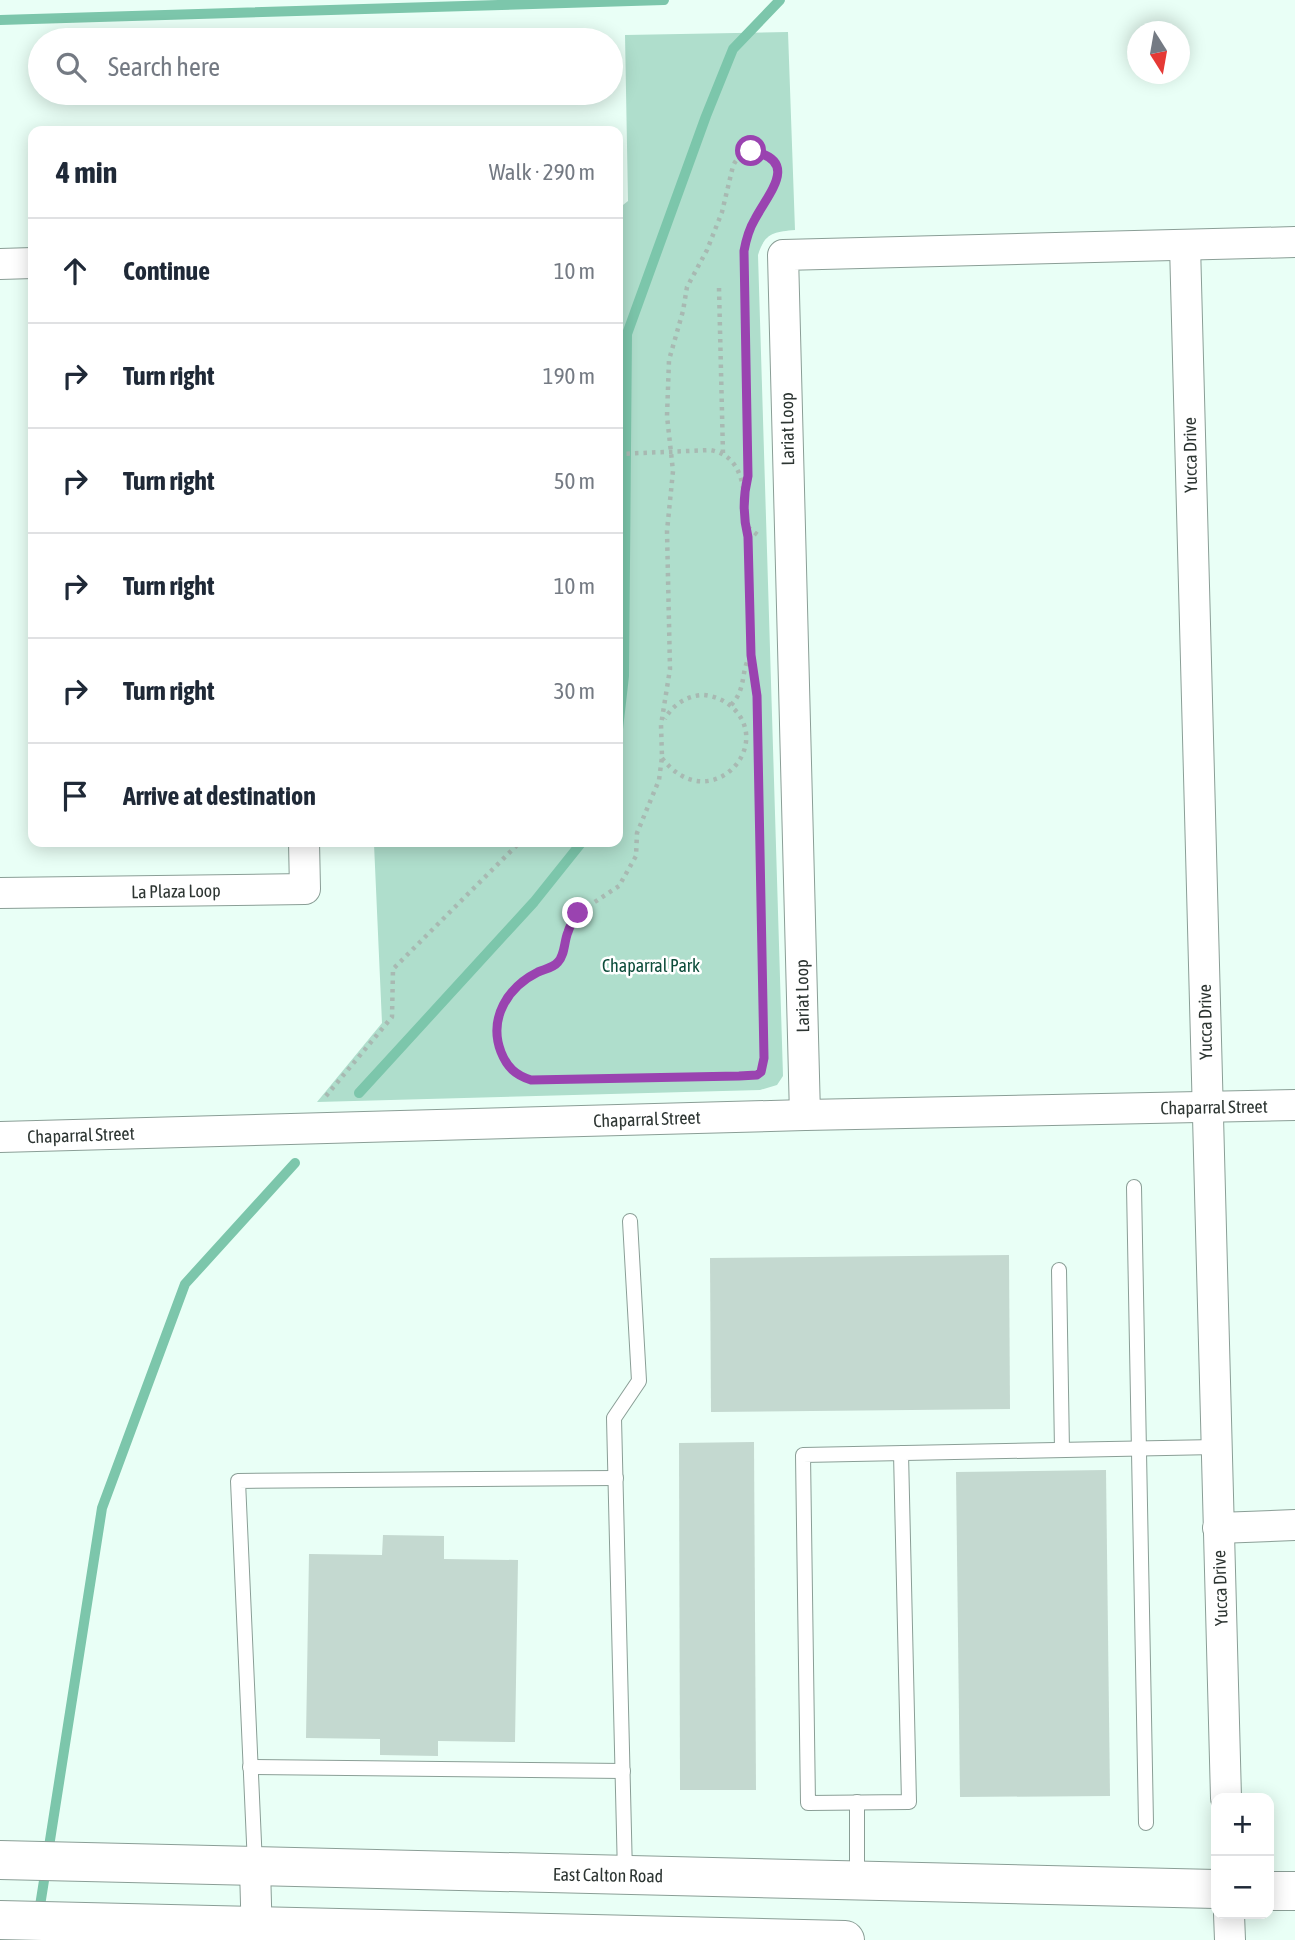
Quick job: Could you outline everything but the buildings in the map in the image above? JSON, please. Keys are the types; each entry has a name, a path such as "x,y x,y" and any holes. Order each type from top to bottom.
{"main road":[{"name":"East Calton Road","path":"4,1861 1211,1889"},
{"path":"602,1936 625,1875"},
{"path":"1274,1891 1295,1891"},
{"path":"0,1920 80,1921 257,1933 845,1940"}],"street":[{"name":"Lariat Loop","path":"805,1115 783,255 1295,242"},
{"name":"Yucca Drive","path":"1185,245 1226,1793"},
{"path":"0,264 28,263"},
{"name":"La Plaza Loop","path":"0,893 305,889 304,847"},
{"name":"Chaparral Street","path":"0,1137 805,1115 1295,1105"},
{"path":"1218,1528 1295,1525"},
{"path":"255,1868 257,1933"},
{"path":"1229,1919 1230,1940"}],"lane":[{"path":"1134,1187 1146,1823"},
{"path":"625,1875 614,1418 639,1381 630,1220"},
{"path":"1059,1270 1062,1450"},
{"path":"901,1453 909,1802 808,1803 803,1455 901,1453 1062,1450 1138,1449 1216,1447"},
{"path":"255,1868 238,1481 616,1478"},
{"path":"250,1767 623,1771"},
{"path":"857,1802 857,1880"}],"path":[{"path":"623,454 669,452 710,450 723,454 736,466 744,491 751,655 757,696 763,1067 757,1075 749,1076 531,1080 512,1071 506,1063 495,1029 501,1013 515,988 560,960 567,933 578,913 619,886 636,856 637,833 659,780 662,757 661,725 670,670 667,531 672,493 669,452 667,416 669,360 687,287 707,250 722,212 736,158 751,151 762,153 777,164 778,179 750,229 744,251 748,476 744,491"},
{"path":"719,288 723,454"},
{"path":"745,525 765,542"},
{"path":"730,705 743,687 746,664 751,655"},
{"path":"661,725 677,704 690,697 717,697 739,714 745,726 747,740 736,767 724,776 710,781 681,777 662,757"},
{"path":"745,748 770,754"},
{"path":"325,1098 393,1017 393,969 515,847"},
{"path":"657,1078 658,1090"}],"green space":[{"name":"Chaparral Park","path":"788,32 795,230 771,235 758,255 783,1076 777,1085 760,1090 317,1102 382,1023 374,847 623,847 623,205 628,201 625,35"}],"waterway":[{"path":"0,20 664,0"},
{"path":"623,685 627,334 733,49 780,0"},
{"path":"359,1093 534,902 578,847"},
{"path":"48,1853 102,1508 185,1284 295,1163"},
{"path":"39,1912 46,1868"}],"route":[{"path":"578,913 567,933 560,960 515,988 497,1021 496,1038 512,1071 531,1080 739,1076 757,1075 761,1072 764,1058 757,696 751,655 744,491 748,476 744,251 750,229 778,179 778,171 777,164 771,158 751,151"}]}
